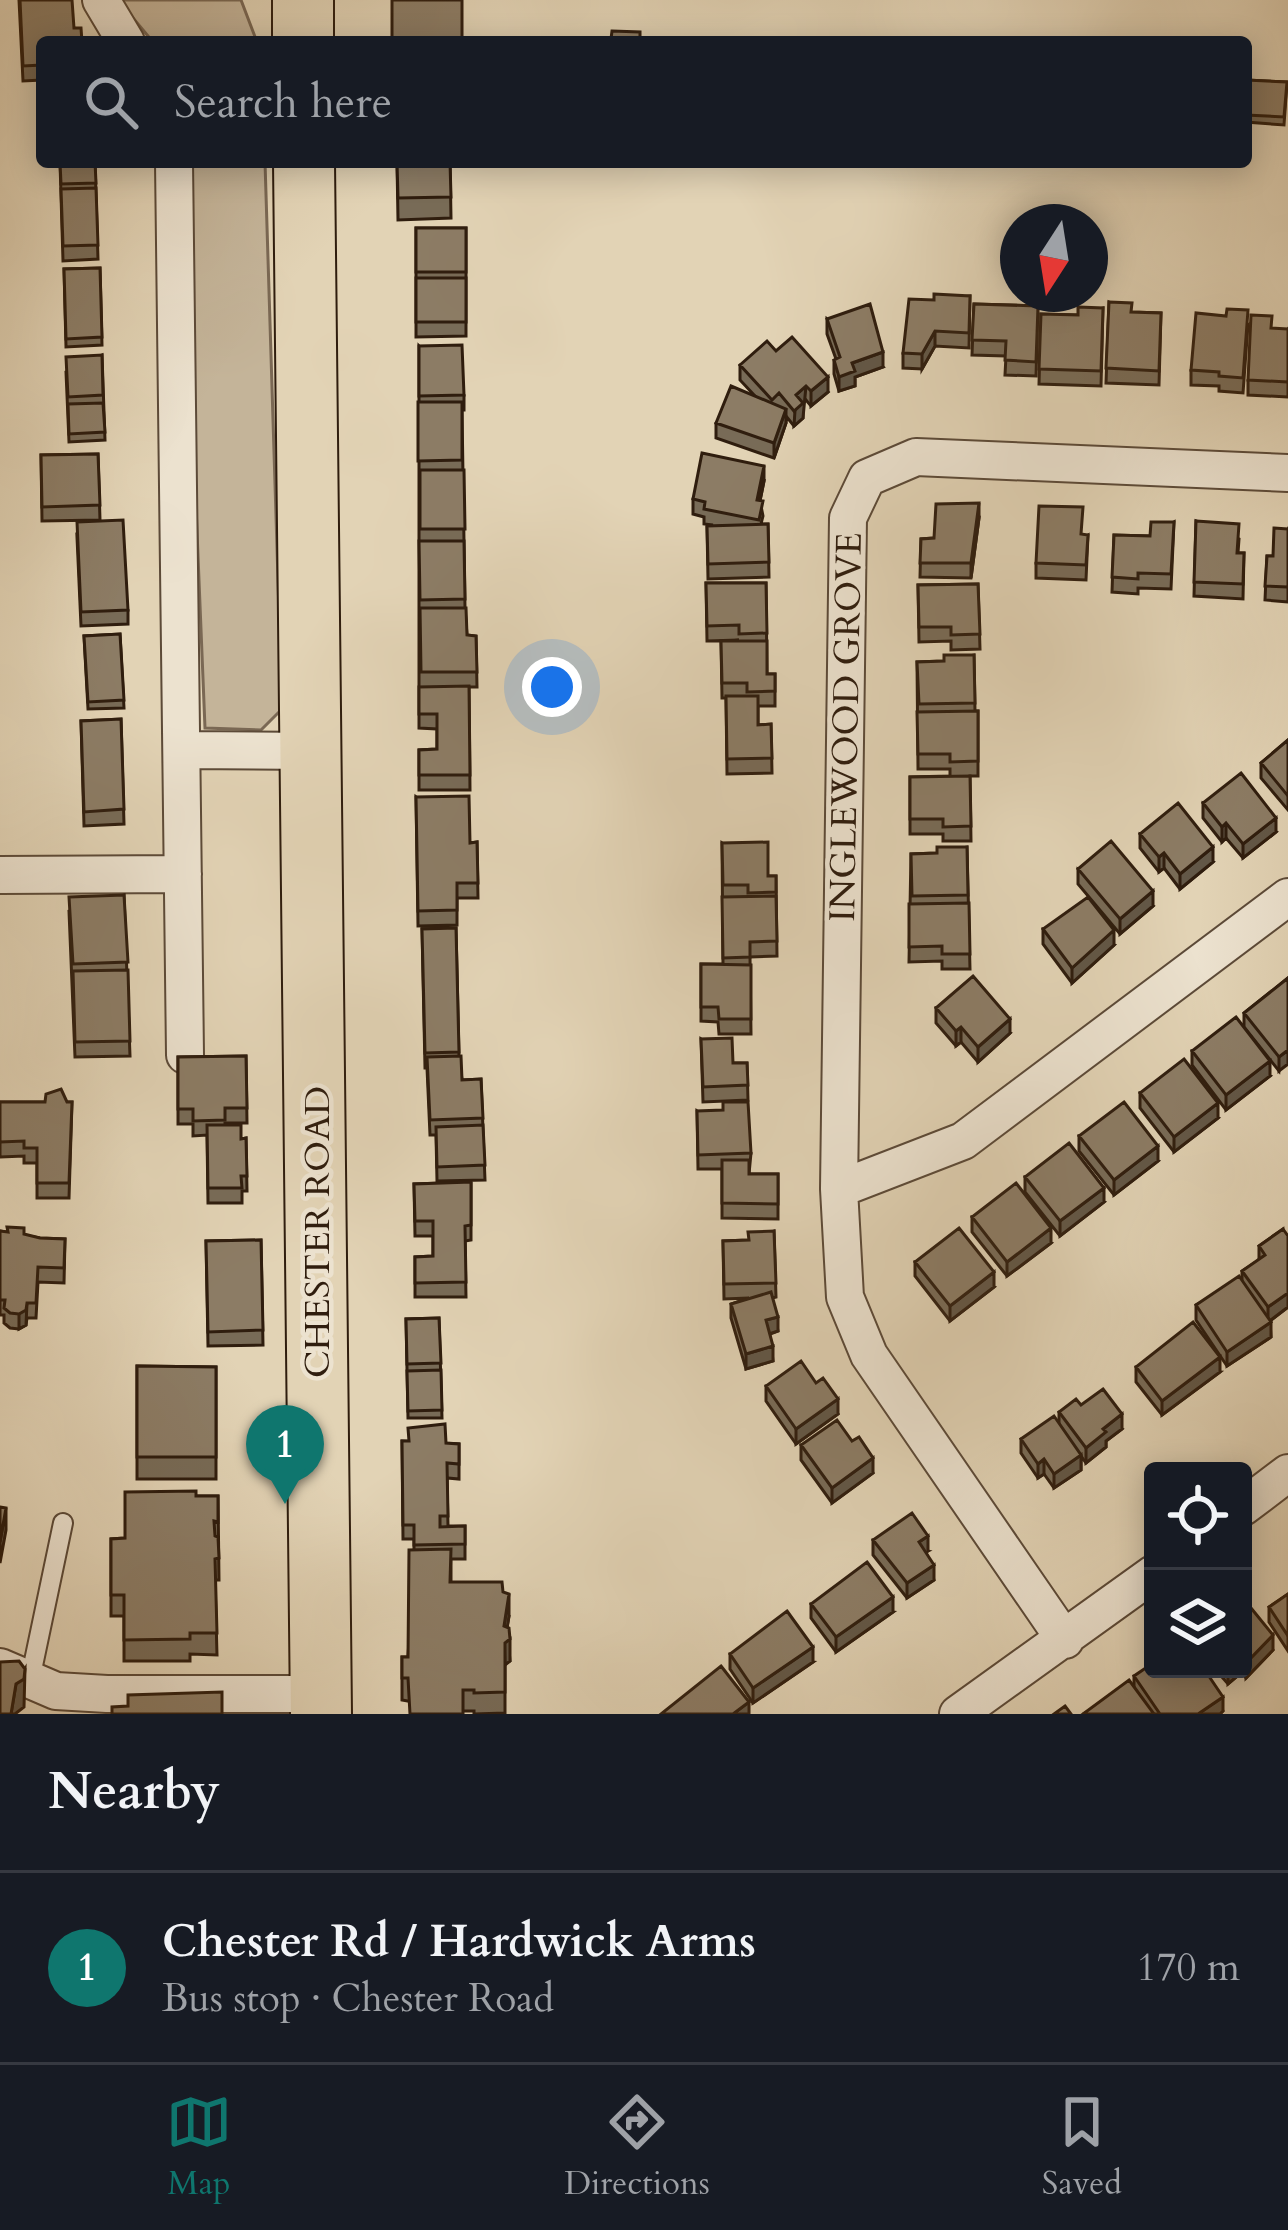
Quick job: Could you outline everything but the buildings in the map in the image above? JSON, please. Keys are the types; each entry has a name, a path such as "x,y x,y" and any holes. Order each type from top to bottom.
{"highway":[{"path":"303,0 303,36"},
{"name":"CHESTER ROAD","path":"304,168 321,1704"}],"street":[{"path":"101,0 122,36"},
{"path":"174,168 185,1054"},
{"name":"INGLEWOOD GROVE","path":"1065,1640 869,1355 845,1297 839,1189 848,518 867,478 916,457 1288,473"},
{"path":"184,750 313,751"},
{"path":"0,875 183,874"},
{"path":"839,1189 963,1141 1288,896"},
{"path":"1252,1500 1288,1474"},
{"path":"958,1714 1144,1581"},
{"path":"34,1688 321,1704"}],"lane":[{"path":"34,1688 63,1523"}],"shaded area":[{"path":"118,0 241,0 255,36 148,36"},
{"path":"182,168 265,168 282,709 261,730 205,728"}],"place":[{"name":"Chester Rd / Hardwick Arms","path":"285,1504"}]}
